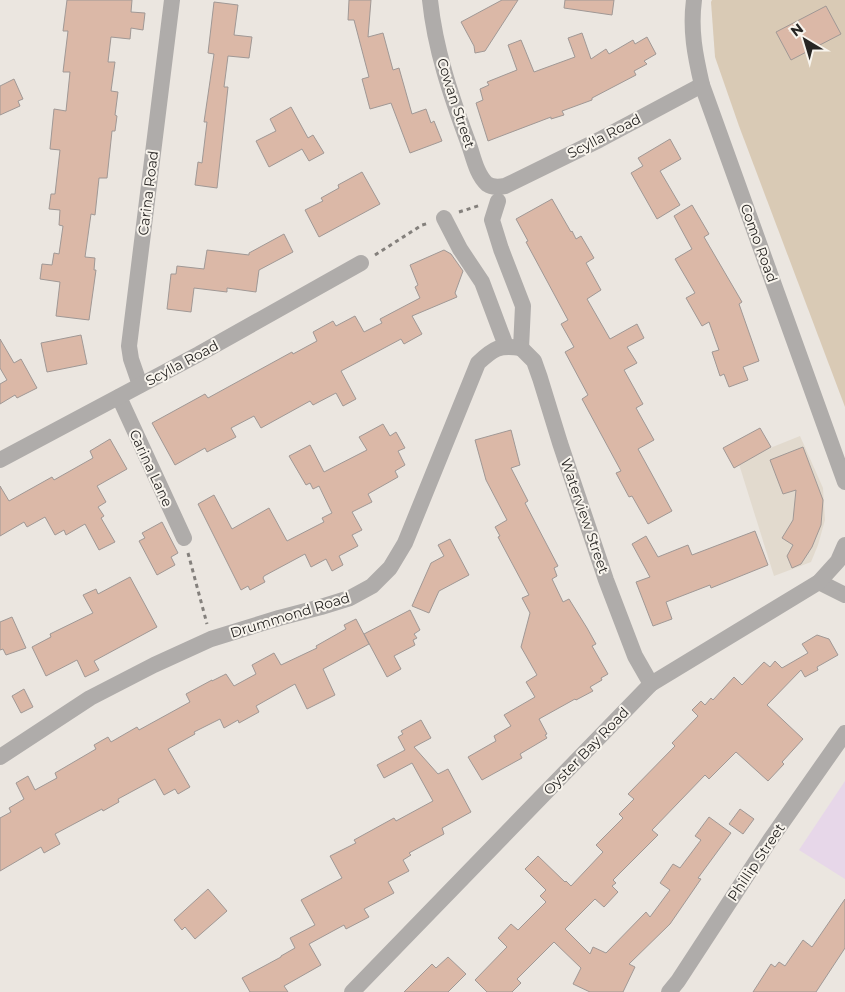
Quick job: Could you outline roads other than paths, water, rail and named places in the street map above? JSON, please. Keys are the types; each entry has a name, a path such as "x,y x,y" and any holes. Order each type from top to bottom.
{"street":[{"name":"Carina Road","path":"140,386 131,359 129,346 172,0"},
{"name":"Cowan Street","path":"430,0 432,24 450,91 479,171 489,185 497,188 505,186"},
{"name":"Como Road","path":"694,0 692,12 693,46 702,84 845,482"},
{"name":"Scylla Road","path":"505,186 599,140 702,84"},
{"path":"498,202 492,220 523,306 514,347"},
{"name":"Waterview Street","path":"444,218 460,249 482,282 514,347 534,361 606,580 635,656 651,684"},
{"name":"Scylla Road","path":"0,460 140,386 361,264"},
{"name":"Drummond Road","path":"0,757 90,698 154,664 211,639 350,598 372,586 390,568 405,543 478,364 491,352 514,347"},
{"name":"Carina Lane","path":"119,397 184,538"},
{"name":"Oyster Bay Road","path":"352,992 651,684 819,582 838,561 845,545"},
{"path":"819,582 845,594"},
{"name":"Phillip Street","path":"669,992 770,840 845,733"}]}
